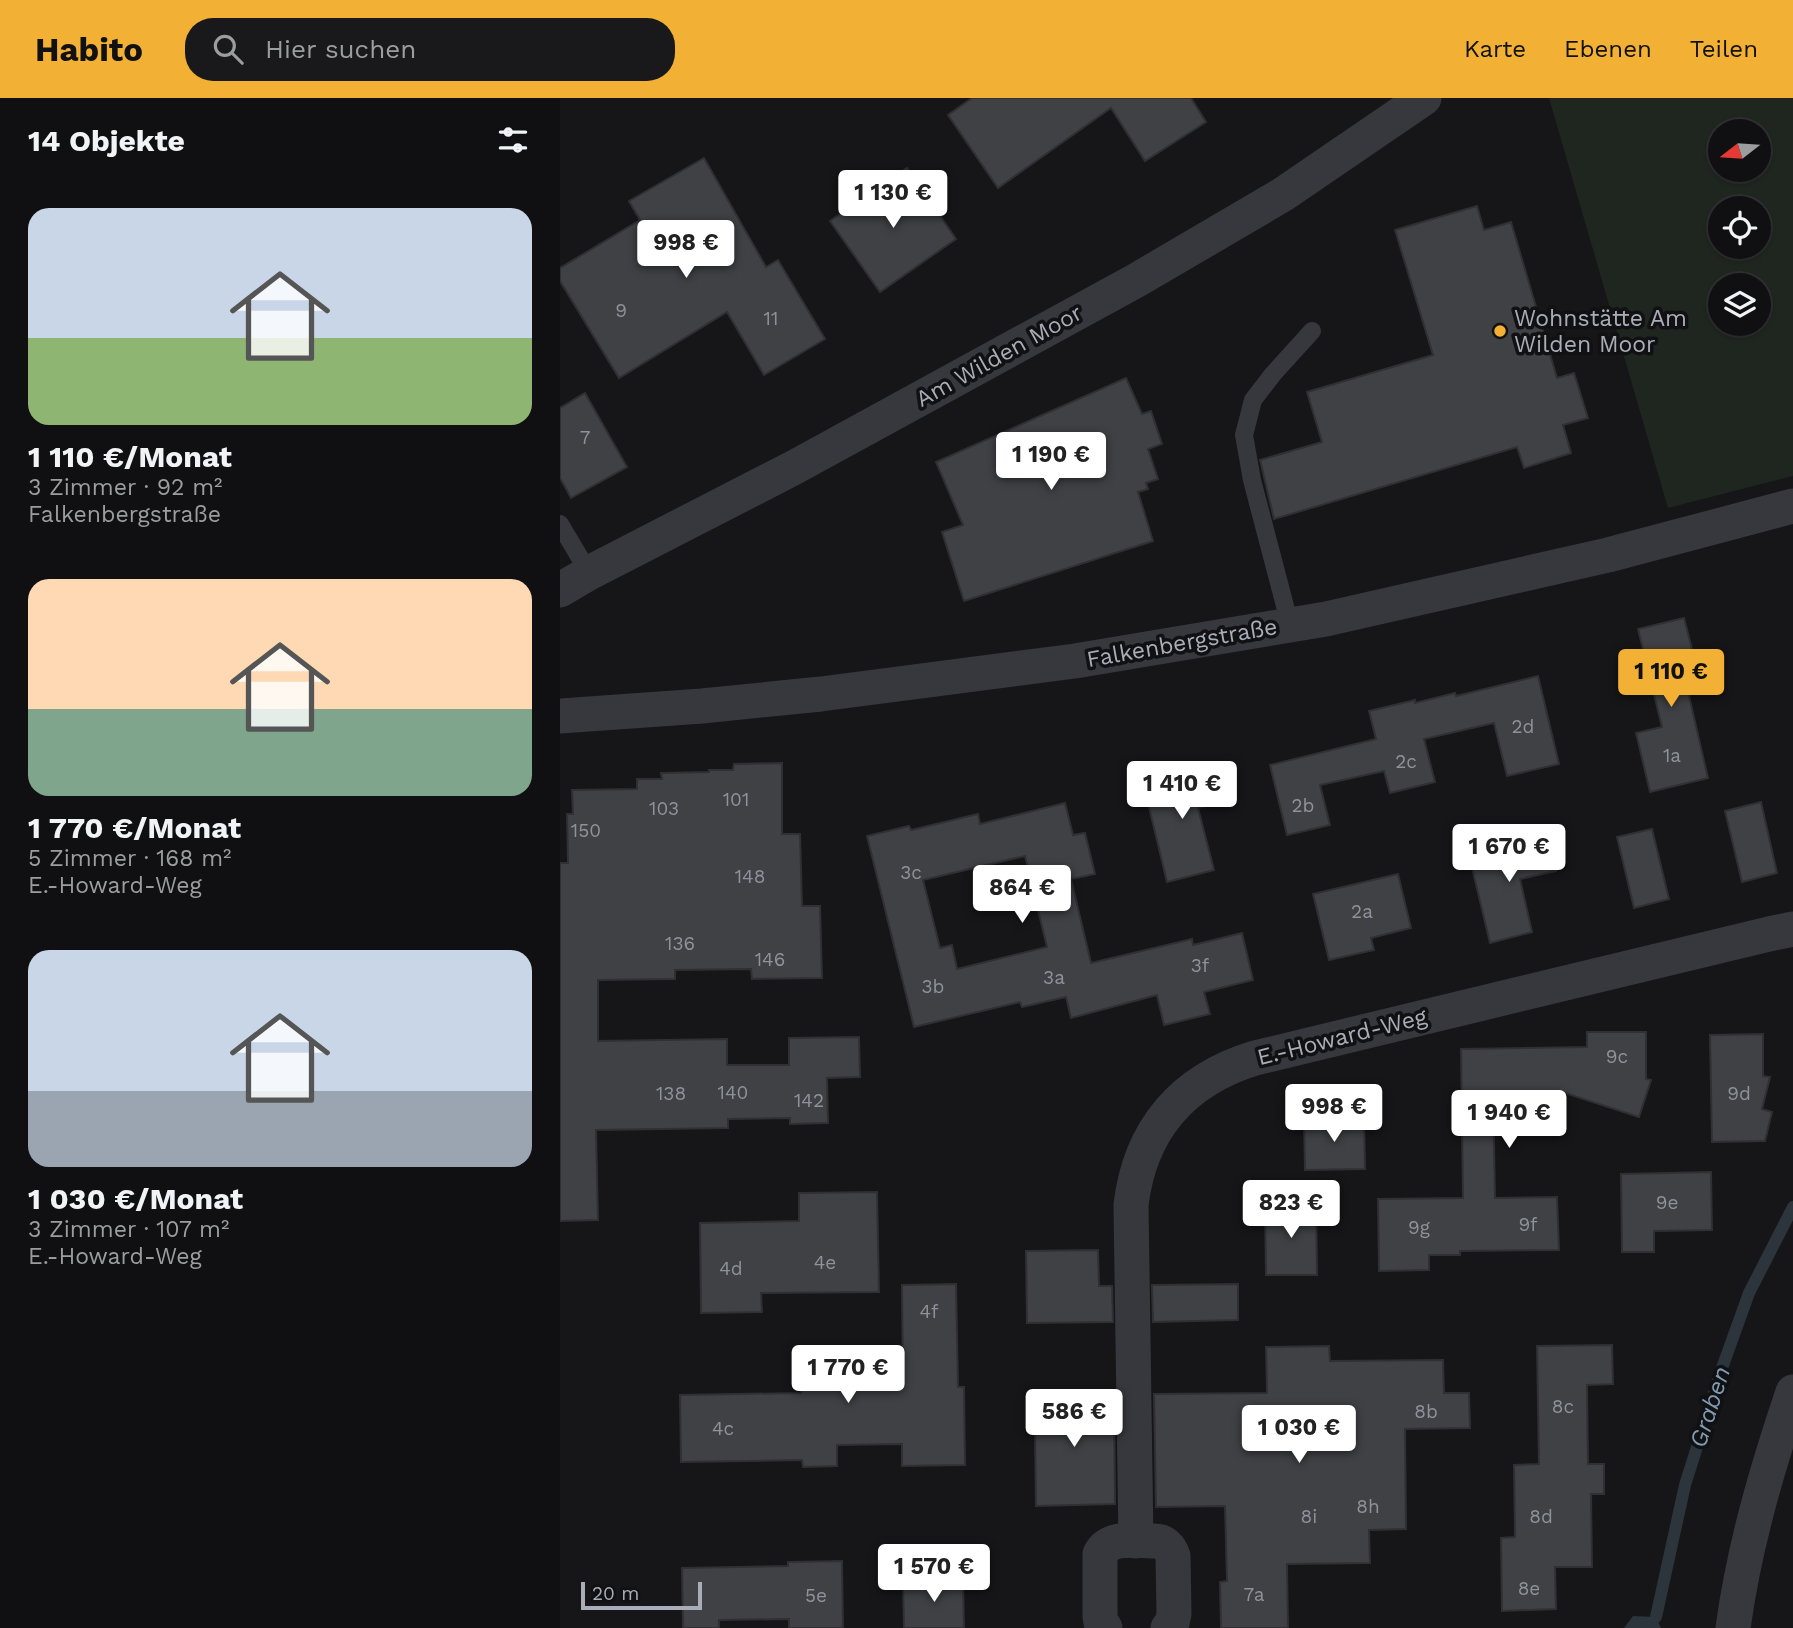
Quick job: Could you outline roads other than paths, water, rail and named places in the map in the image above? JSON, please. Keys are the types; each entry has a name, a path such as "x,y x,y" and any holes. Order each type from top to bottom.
{"street":[{"name":"Am Wilden Moor","path":"574,582 795,467 1137,280 1282,195 1424,98"},
{"name":"Falkenbergstraße","path":"560,716 702,706 835,692 1075,661 1326,619 1608,555 1793,506"},
{"name":"E.-Howard-Weg","path":"1136,1541 1131,1205 1136,1175 1146,1148 1162,1120 1179,1100 1227,1067 1255,1058 1793,929"},
{"path":"1733,1628 1751,1530 1771,1456 1793,1392"},
{"path":"1105,1628 1100,1616 1100,1554 1110,1542 1136,1541 1161,1542 1169,1547 1172,1553 1174,1614 1168,1628"}],"lane":[{"path":"1290,625 1252,480 1244,435 1253,400 1312,331"},
{"path":"560,524 574,582"}],"waterway":[{"name":"Graben","path":"1656,1617 1685,1485 1722,1368 1749,1293 1793,1207"}],"place":[{"name":"Wohnstätte Am Wilden Moor","path":"1500,331"}]}
